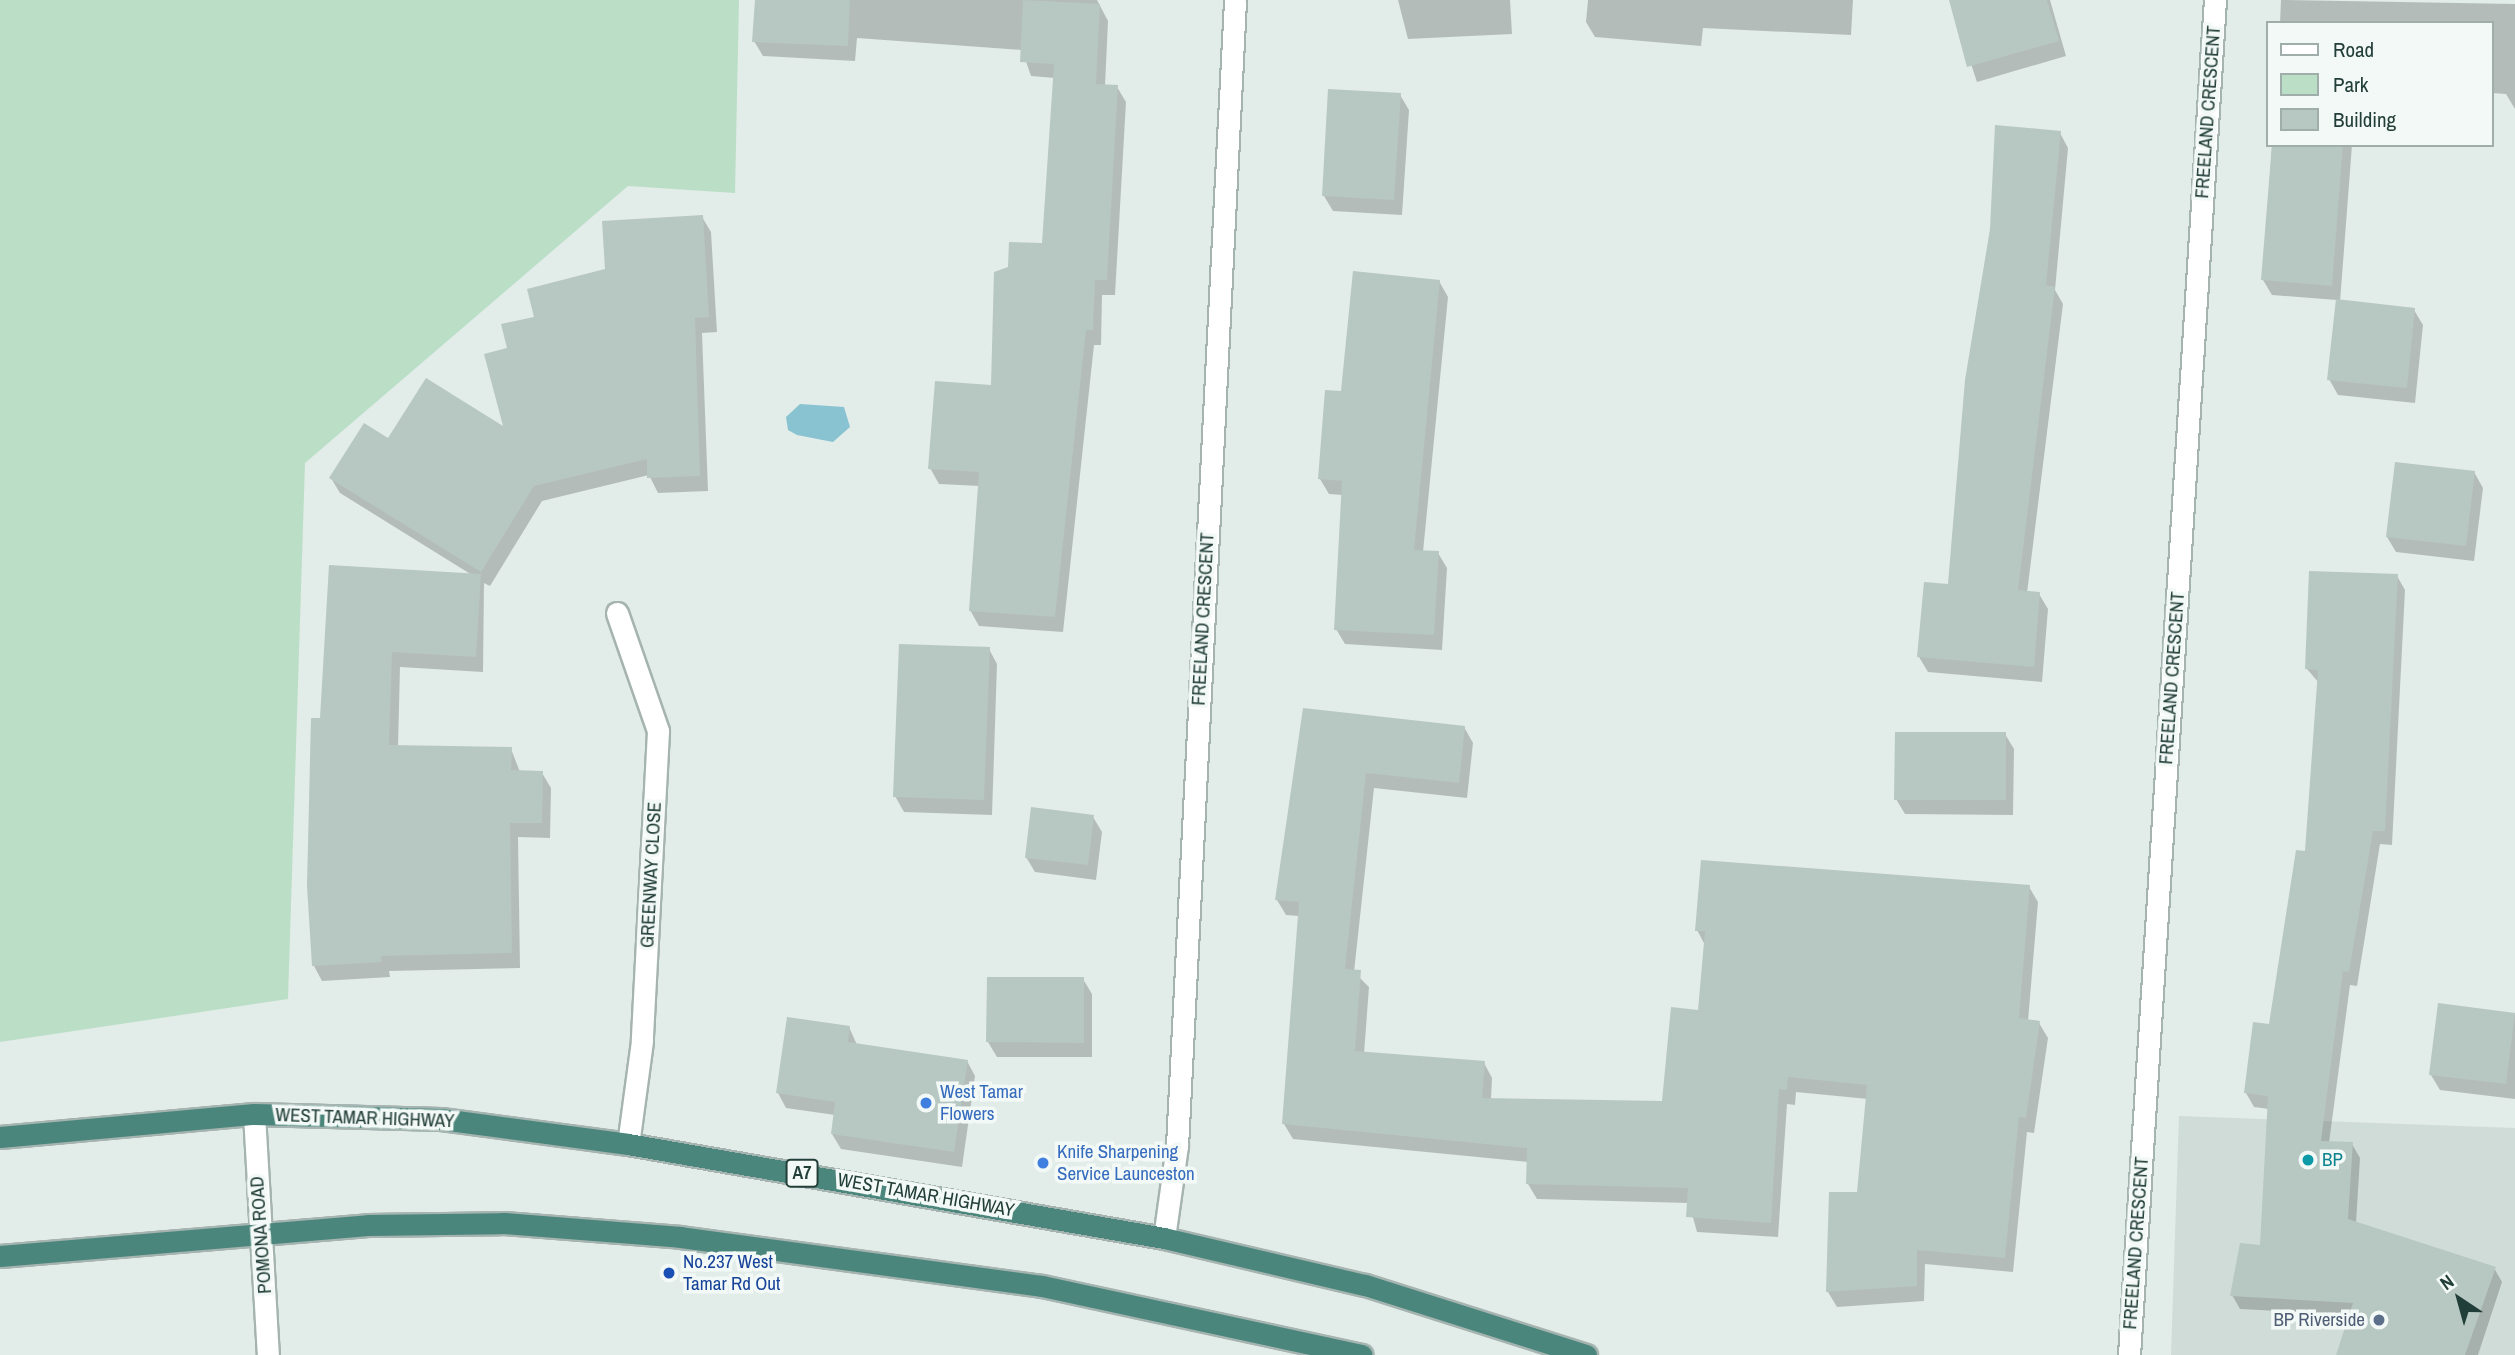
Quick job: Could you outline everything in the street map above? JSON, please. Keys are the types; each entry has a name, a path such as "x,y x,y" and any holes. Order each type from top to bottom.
{"highway":[{"name":"WEST TAMAR HIGHWAY","path":"0,1137 254,1114 441,1119 628,1144 1164,1238 1365,1285 1586,1355"},
{"path":"0,1256 368,1225 504,1223 680,1237 1042,1286 1362,1355"}],"street":[{"name":"FREELAND CRESCENT","path":"1164,1238 1177,1146 1235,0"},
{"name":"FREELAND CRESCENT","path":"2129,1355 2215,0"},
{"name":"GREENWAY CLOSE","path":"617,613 658,732 642,1041 628,1144"},
{"name":"POMONA ROAD","path":"254,1114 268,1355"}],"shaded area":[{"path":"2179,1116 2515,1128 2515,1355 2171,1355"}],"green space":[{"path":"0,0 739,0 735,193 628,186 305,463 288,999 0,1042"}],"water":[{"path":"800,404 844,407 850,427 833,442 797,435 788,430 786,417"}],"building":[{"path":"755,0 850,0 848,46 752,42"},
{"path":"1023,0 1100,4 1096,84 1118,85 1107,280 1095,280 1093,330 1086,330 1055,617 969,611 979,472 928,469 935,381 991,385 994,272 1008,267 1009,242 1042,243 1054,64 1020,62"},
{"path":"1949,0 2047,0 2059,41 1967,67"},
{"path":"1328,89 1401,93 1394,200 1322,196"},
{"path":"1995,125 2061,131 2046,285 2055,287 2018,590 2040,592 2034,667 1917,657 1924,582 1948,584 1965,380 1990,229"},
{"path":"2272,147 2343,147 2332,286 2261,280"},
{"path":"703,215 709,317 695,318 700,476 647,478 647,459 534,486 481,572 329,478 364,423 388,438 426,378 503,426 484,354 507,348 501,324 534,317 527,289 605,269 602,221"},
{"path":"1353,271 1440,280 1414,550 1439,551 1434,635 1334,630 1342,481 1318,479 1325,390 1341,391"},
{"path":"2336,299 2415,308 2407,388 2327,380"},
{"path":"2395,462 2475,471 2466,546 2386,537"},
{"path":"329,565 481,574 476,657 392,652 389,745 512,747 511,770 543,771 542,823 510,823 512,953 381,956 382,962 312,966 307,886 311,718 320,718"},
{"path":"2309,571 2398,574 2385,831 2373,831 2349,972 2343,971 2321,1141 2353,1142 2348,1219 2496,1267 2465,1355 2336,1355 2353,1303 2230,1296 2240,1243 2260,1245 2268,1096 2244,1093 2253,1022 2269,1024 2296,850 2305,851 2318,670 2305,669"},
{"path":"899,644 990,647 984,800 893,797"},
{"path":"1303,708 1465,726 1459,783 1366,773 1345,969 1361,970 1355,1051 1485,1061 1482,1098 1662,1101 1671,1007 1698,1010 1705,931 1695,931 1701,860 2030,885 2019,1018 2040,1021 2026,1118 2019,1117 2005,1258 1917,1250 1917,1286 1826,1292 1829,1192 1857,1192 1867,1085 1788,1077 1787,1090 1779,1089 1771,1223 1686,1217 1688,1188 1526,1184 1527,1148 1282,1124 1299,902 1275,900"},
{"path":"1895,732 2006,732 2006,800 1894,800"},
{"path":"1031,807 1094,815 1088,865 1025,858"},
{"path":"987,977 1084,977 1084,1043 986,1042"},
{"path":"2438,1003 2515,1013 2506,1084 2429,1075"},
{"path":"787,1017 850,1026 848,1042 968,1060 954,1152 831,1134 835,1102 776,1093"}],"place":[{"name":"West Tamar Flowers","path":"926,1103"},
{"name":"BP","path":"2308,1160"},
{"name":"Knife Sharpening Service Launceston","path":"1043,1163"},
{"name":"No.237 West Tamar Rd Out","path":"669,1273"},
{"name":"BP Riverside","path":"2379,1320"}]}
